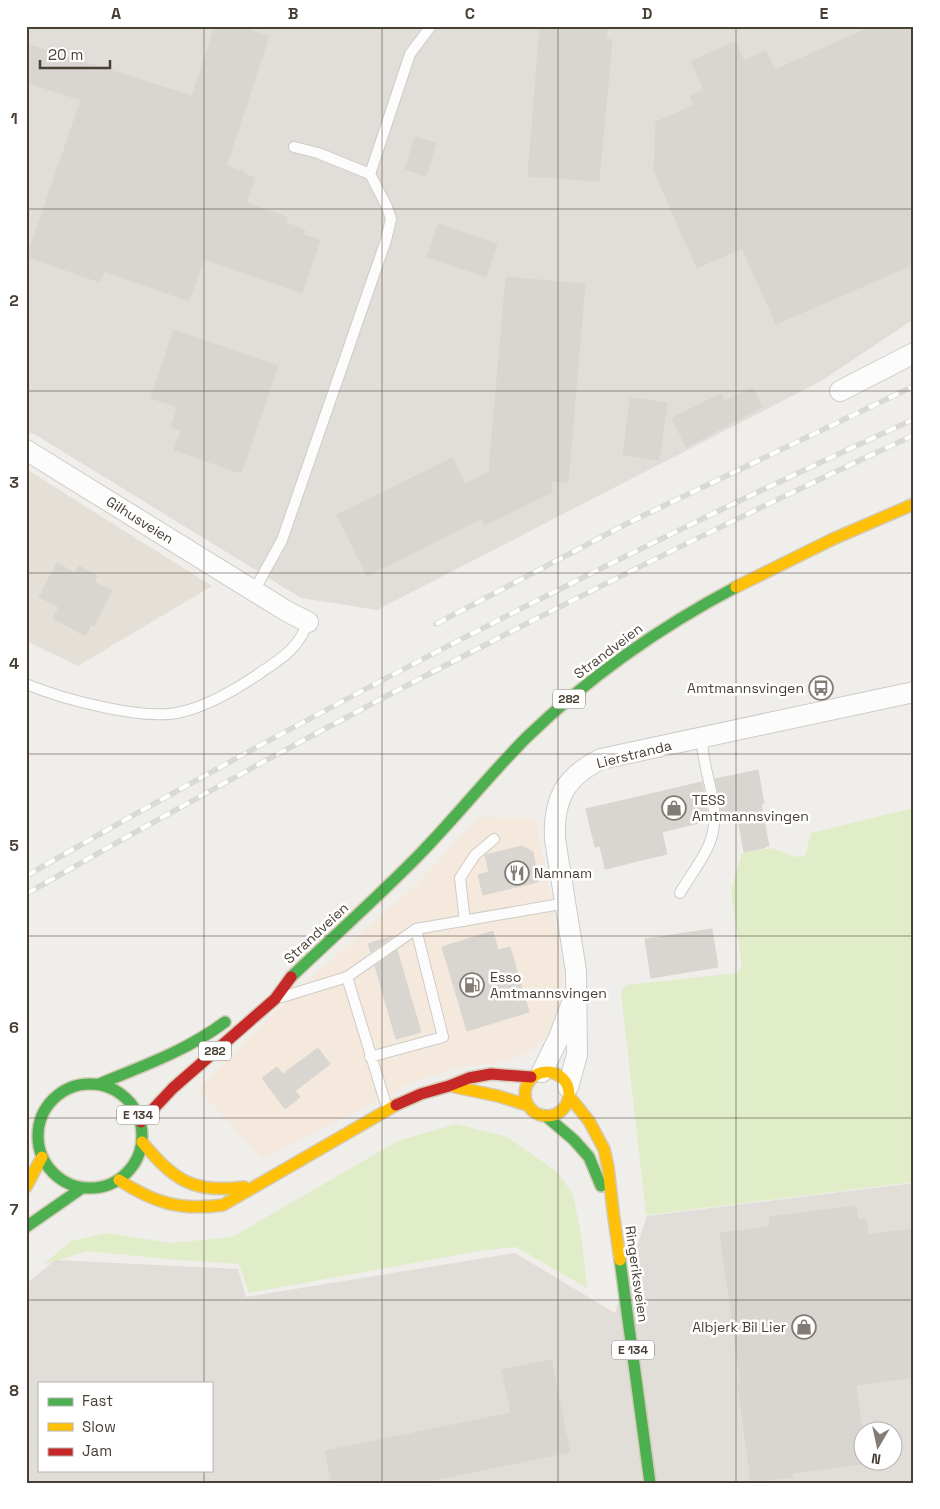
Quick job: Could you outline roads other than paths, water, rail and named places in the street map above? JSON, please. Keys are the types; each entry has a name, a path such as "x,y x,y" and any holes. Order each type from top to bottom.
{"main road":[{"name":"Strandveien","path":"141,1122 173,1088 275,999 287,980 393,882 532,733 604,670 644,640 728,590 804,552 914,504"},
{"name":"Strandveien","path":"272,987 287,980"},
{"name":"282","path":"99,1084 189,1048 235,1014"},
{"name":"E 134","path":"119,1180 147,1197 170,1206 208,1208 223,1205 387,1109 421,1094 469,1078 490,1074 536,1074 550,1071 558,1074 564,1080 569,1091"},
{"path":"527,1105 524,1097 526,1083 536,1074"},
{"name":"E 134","path":"31,1110 47,1106 60,1094 75,1086 87,1084 99,1084 114,1089 126,1097 135,1109 141,1122 142,1142 135,1164 119,1180 101,1187 82,1188"},
{"name":"E 134","path":"449,1086 498,1096 527,1105 535,1113 546,1116"},
{"path":"546,1116 562,1111 567,1104 569,1091"},
{"name":"Ringeriksveien","path":"569,1091 593,1126 604,1151 610,1172 614,1217 650,1483"},
{"path":"47,1106 41,1117 38,1130 38,1142 42,1156 54,1174 82,1188"},
{"name":"Ringeriksveien","path":"546,1116 574,1140 589,1158 614,1217"},
{"name":"E 134","path":"142,1142 168,1171 194,1185 220,1190 253,1186"},
{"path":"26,1150 42,1156"},
{"path":"26,1187 42,1156"},
{"path":"26,1227 82,1188"}],"street":[{"path":"840,391 914,353"},
{"name":"Gilhusveien","path":"26,450 288,612 308,622"},
{"name":"Lierstranda","path":"569,1091 577,1055 574,949 554,824 562,791 574,776 601,759 702,739 914,692"},
{"name":"Lierstranda","path":"536,1074 558,1037 576,992"}],"lane":[{"path":"370,174 410,54 431,26"},
{"path":"254,591 282,540 379,263 391,219 370,174 294,147"},
{"path":"26,684 42,691 78,701 136,712 157,715 184,712 220,696 253,678 276,662 293,648 303,636 308,622"},
{"path":"680,893 712,838 714,806 702,750 702,739"},
{"path":"465,921 460,878 475,855 494,839"},
{"path":"275,999 346,977 416,929 566,903"},
{"path":"370,1057 443,1037 416,929"},
{"path":"346,977 387,1109"}],"railway":[{"path":"436,624 630,522 914,386"},
{"path":"26,876 244,754 465,637 688,526 914,419"},
{"path":"26,894 244,772 465,655 688,543 914,435"}],"place":[{"name":"Amtmannsvingen","path":"821,688"},
{"name":"TESS Amtmannsvingen","path":"674,808"},
{"name":"Namnam","path":"517,873"},
{"name":"Esso Amtmannsvingen","path":"472,985"},
{"name":"Albjerk Bil Lier","path":"804,1327"}]}
